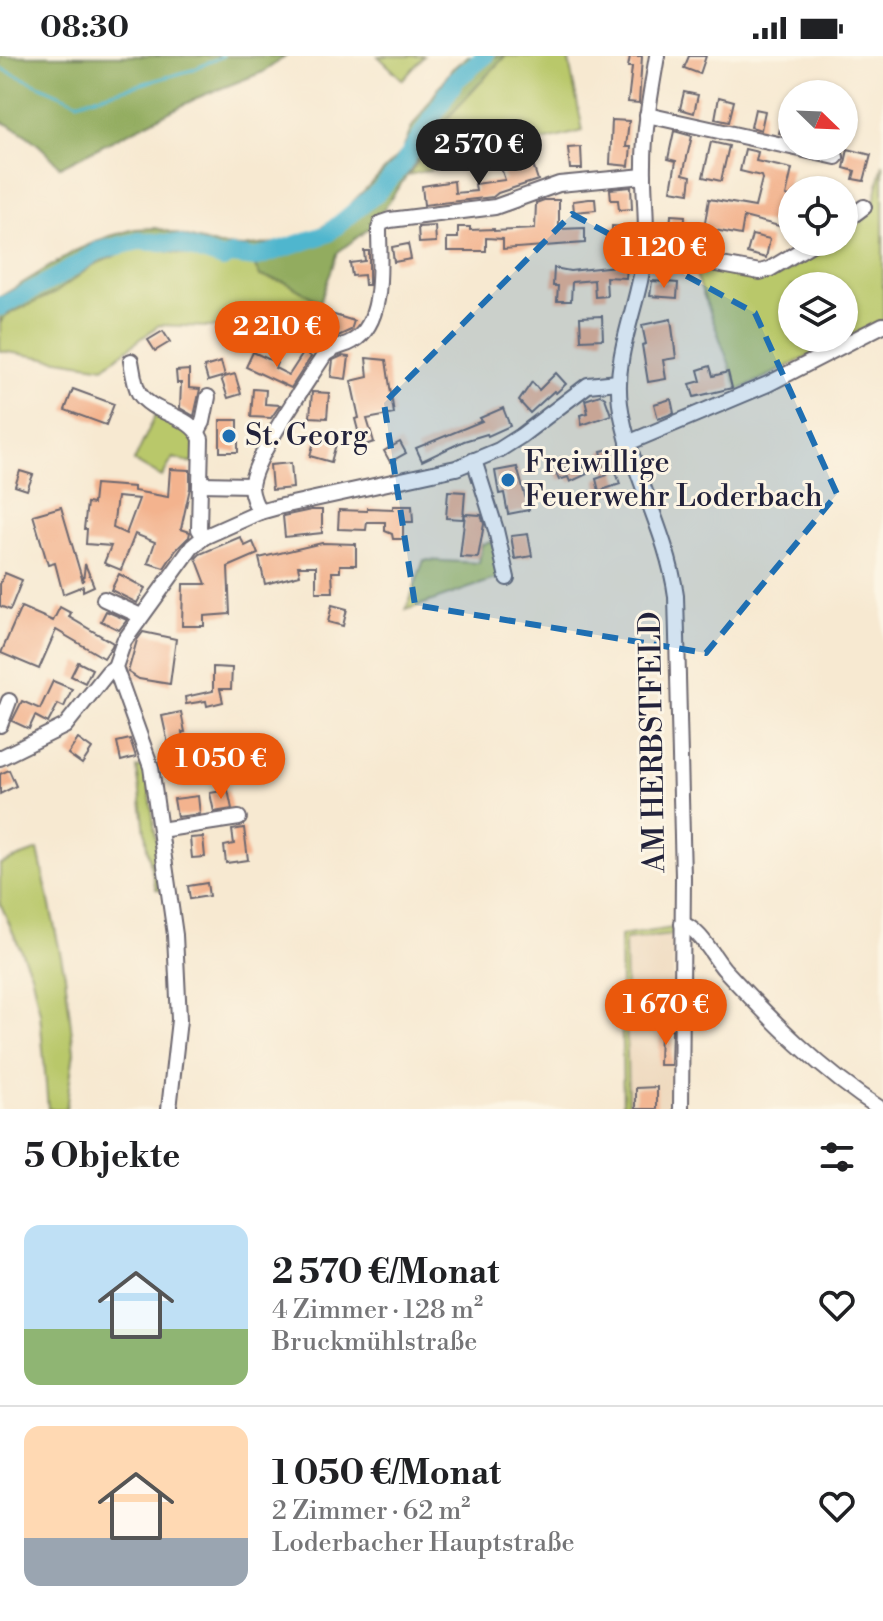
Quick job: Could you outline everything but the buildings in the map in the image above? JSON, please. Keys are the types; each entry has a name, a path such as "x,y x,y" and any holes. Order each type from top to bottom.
{"street":[{"name":"AM HERBSTFELD","path":"657,56 647,115 645,251 621,355 618,382 628,443 670,562 676,596 681,768 681,1109"},
{"path":"647,115 778,144"},
{"path":"260,512 254,502 251,485 260,461 325,354 335,346 351,343 366,331 379,284 381,223 495,207 559,184 644,176"},
{"path":"858,212 864,207"},
{"path":"645,251 760,272 792,256"},
{"path":"628,443 768,384 883,325"},
{"path":"131,361 140,393 145,399 198,431 201,439 199,529 204,537"},
{"path":"0,758 65,726 115,667 124,641 141,616 182,558 204,537 260,512 456,468 499,450 588,385 618,382"},
{"path":"198,431 208,397"},
{"path":"474,460 507,578"},
{"path":"200,484 251,485"},
{"path":"104,599 141,616"},
{"path":"115,667 145,746 175,935 179,1020 169,1109"},
{"path":"0,725 9,701"},
{"path":"0,743 16,751"},
{"path":"160,830 239,818"},
{"path":"682,924 694,932 724,969 806,1053 832,1076 881,1109"}],"highlighted area":[{"path":"572,214 755,313 837,494 706,653 415,605 384,403"}],"shaded area":[{"path":"673,928 677,928 678,949 673,949 674,1109 628,1109 625,940 672,935"}],"green space":[{"path":"0,56 286,56 263,72 199,97 60,167 33,140 0,121"},
{"path":"378,56 424,56 403,80"},
{"path":"468,56 505,56 442,124 372,226 338,252 320,302 285,282 260,276 253,263 217,261 150,248 128,250 93,265 55,293 6,315 0,323 0,297 75,251 107,237 135,229 156,228 219,246 244,247 311,234 339,216 402,152 412,127 452,69"},
{"path":"505,56 568,56 583,131 409,175 442,124"},
{"path":"883,164 883,320 858,332 858,272 786,272 808,256 858,256 858,223 871,214"},
{"path":"150,248 217,261 253,263 260,276 285,282 320,302 306,340 235,328 159,325 104,367 0,351 0,323 6,315 55,293 93,265 128,250"},
{"path":"692,264 748,279 776,277 778,352 817,352 739,390"},
{"path":"156,414 195,434 194,464 173,458 162,477 134,461"},
{"path":"492,542 501,573 498,578 406,610 424,560 479,563 482,544"},
{"path":"146,766 163,890 156,889 147,848 137,768"},
{"path":"38,850 65,975 74,1052 66,1109 48,1109 40,1013 31,973 0,903 0,864"},
{"path":"673,928 672,935 625,940 628,1109 623,1109 620,936"}],"waterway":[{"path":"0,68 77,102 192,70 223,56"},
{"path":"0,307 98,251 139,241 179,244 223,259 231,255 255,258 327,234 377,193 401,167 456,80 485,56"}],"place":[{"name":"St. Georg","path":"229,436"},
{"name":"Freiwillige Feuerwehr Loderbach","path":"508,480"}]}
